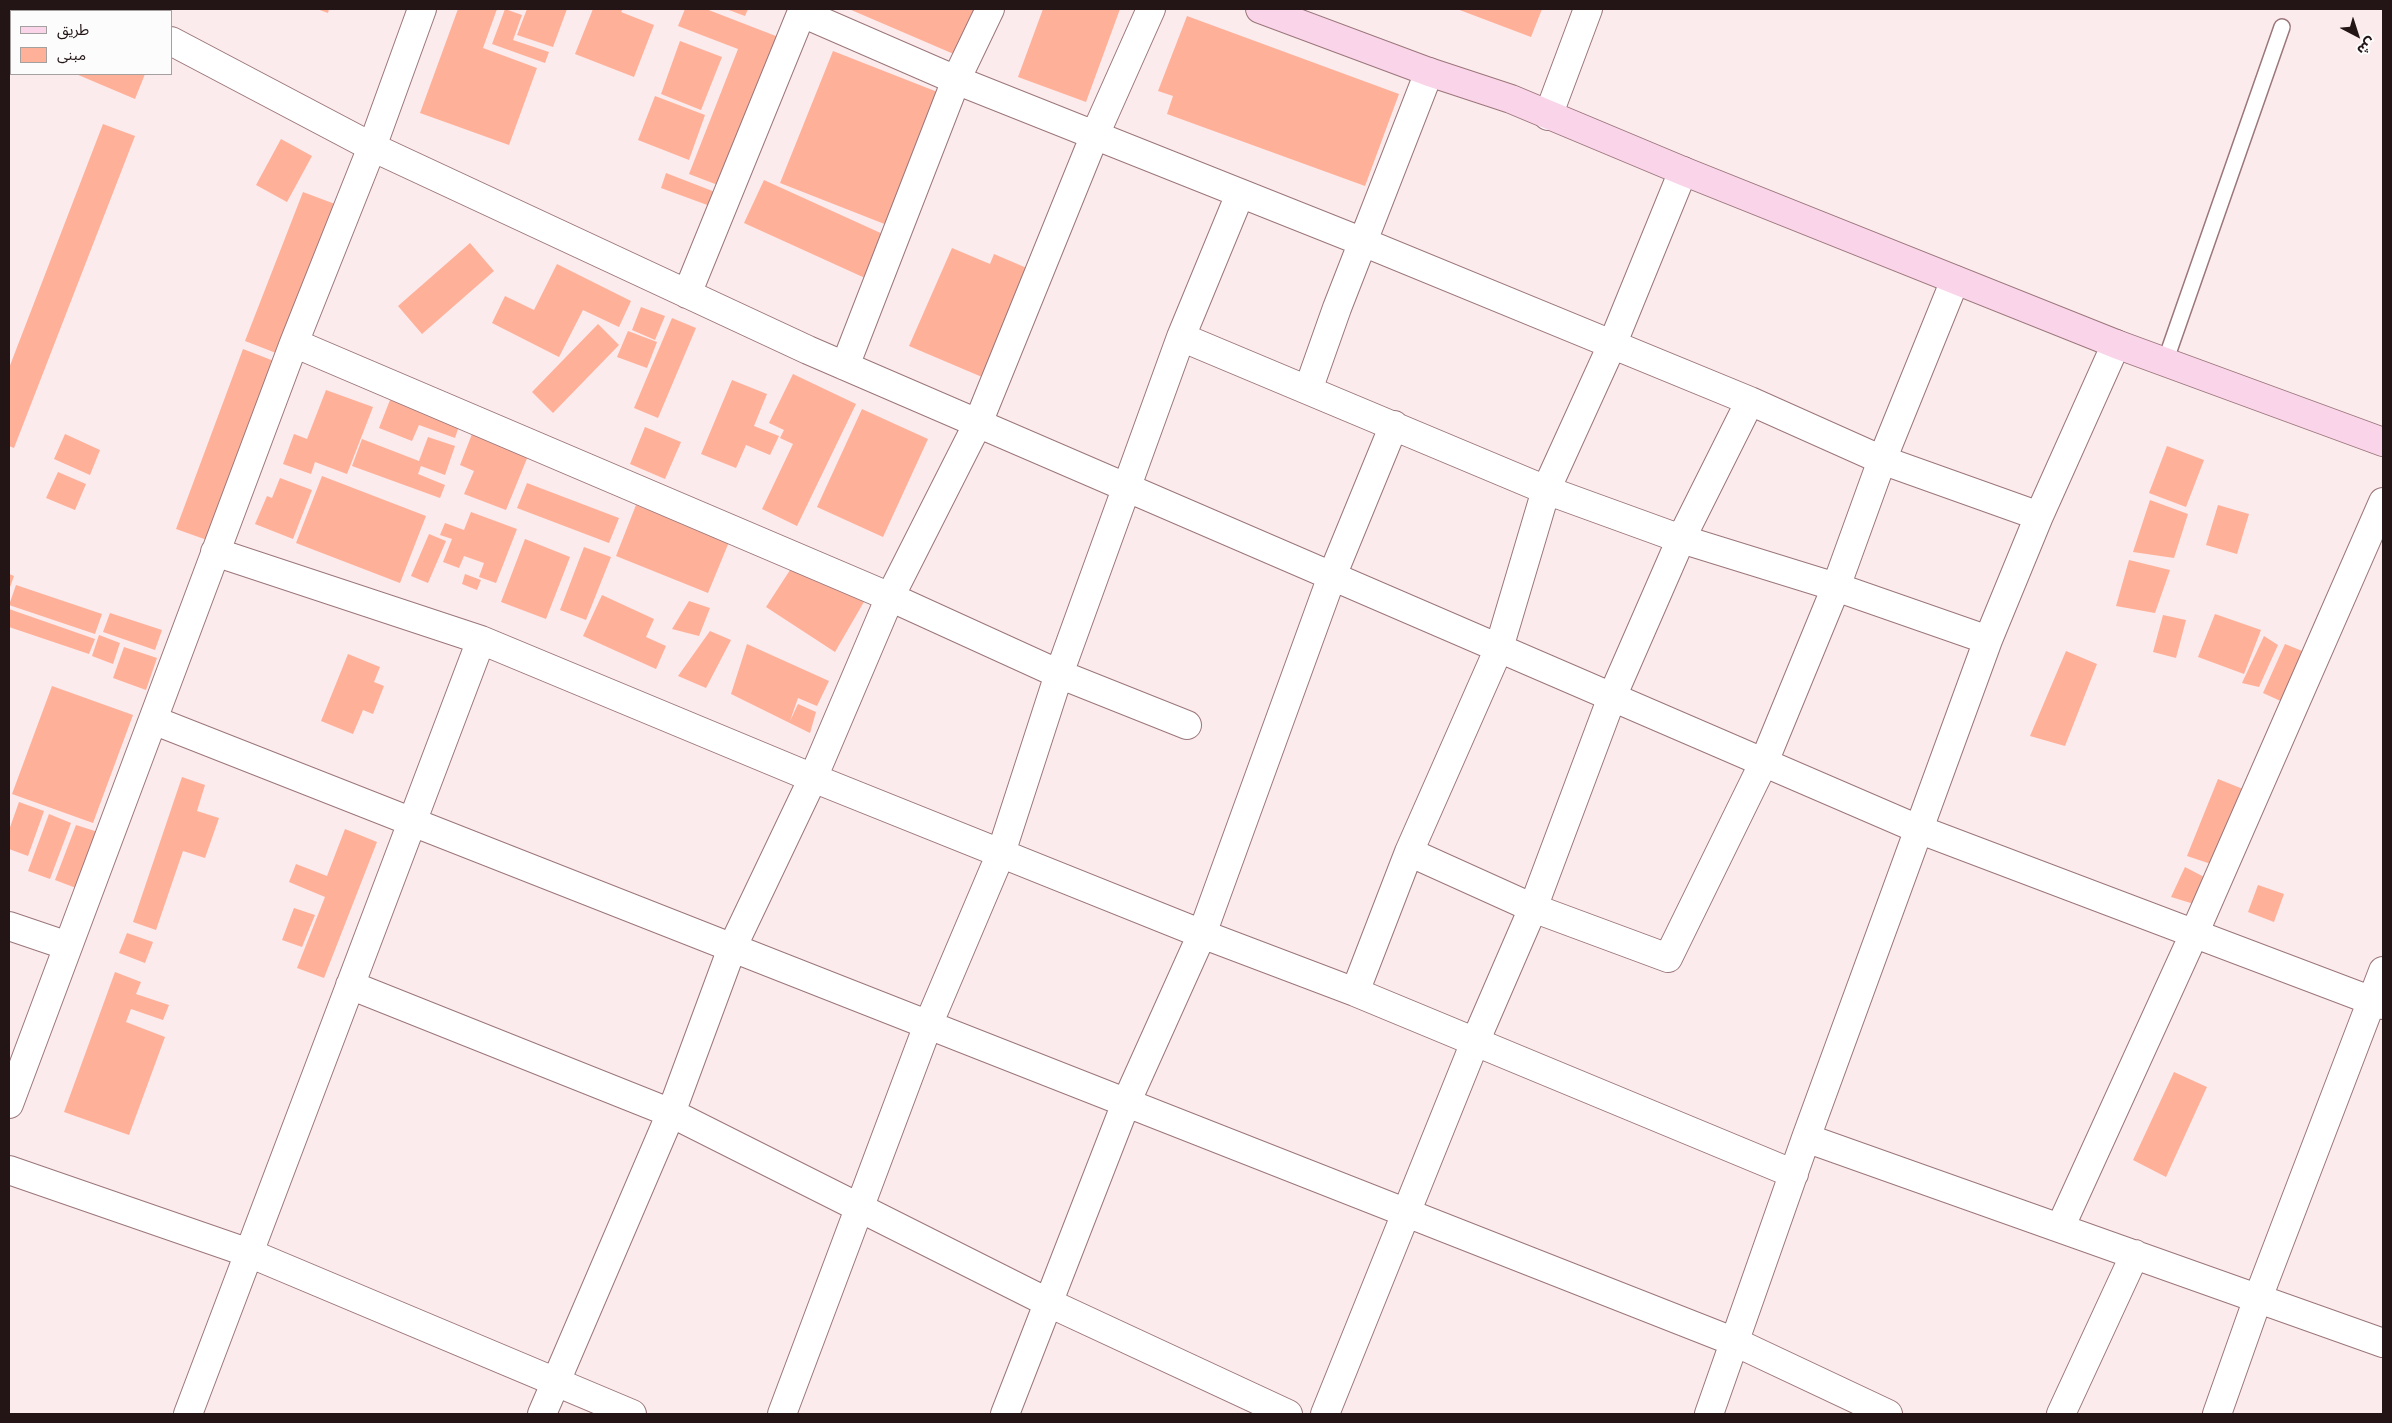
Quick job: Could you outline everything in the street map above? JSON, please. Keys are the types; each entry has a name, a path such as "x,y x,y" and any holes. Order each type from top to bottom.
{"main road":[{"path":"1260,9 1429,72 1511,99 1683,171 2116,344 2383,442"}],"street":[{"path":"9,1104 215,552 294,343 372,147 422,9"},
{"path":"845,366 956,80 990,9"},
{"path":"542,1414 671,1113 732,948 813,778 890,597 978,423 1094,136 1151,9"},
{"path":"1548,116 1588,9"},
{"path":"687,294 802,11 956,80 1363,242 1750,401 1882,460 2039,516"},
{"path":"172,42 372,147 845,366 1918,829 2378,1003"},
{"path":"1308,390 1429,72"},
{"path":"1356,992 1409,852 1499,648 1546,490 1612,345 1683,171"},
{"path":"782,1414 928,1025 1001,853 1059,674 1126,487 1181,337 1240,194"},
{"path":"1409,852 1533,908 1668,958 1764,762 1836,587 1882,460 1955,280"},
{"path":"1181,337 1546,490 1681,539 1836,587 1988,640"},
{"path":"294,343 890,597 1059,674 1186,725"},
{"path":"1709,1414 1806,1138 1988,640 2039,516 2116,344"},
{"path":"1325,1414 1408,1213 1475,1042 1533,908 1612,697 1681,539 1750,401"},
{"path":"1005,1414 1126,1103 1202,934 1332,576 1394,425"},
{"path":"2060,1228 2194,934 2383,502"},
{"path":"215,552 481,640 813,778 1202,934 1356,992 1794,1174"},
{"path":"188,1414 481,640"},
{"path":"152,720 1735,1342 1888,1414"},
{"path":"9,926 68,946"},
{"path":"2217,1414 2258,1298 2378,1003 2383,971"},
{"path":"350,985 671,1113 1049,1303 1288,1414"},
{"path":"1806,1138 2383,1343"},
{"path":"9,1170 249,1253 632,1414"},
{"path":"2061,1414 2135,1254"}],"lane":[{"path":"2165,362 2282,27"}],"building":[{"path":"317,9 329,9 328,13"},
{"path":"458,9 497,9 483,48 537,68 509,145 420,113"},
{"path":"505,9 522,15 513,40 549,52 545,63 492,44"},
{"path":"527,9 567,9 553,47 517,35"},
{"path":"593,9 623,9 621,12 654,25 634,77 575,54"},
{"path":"685,9 706,9 781,38 723,187 689,174 738,49 678,26"},
{"path":"726,9 748,9 745,16"},
{"path":"849,9 976,9 956,55"},
{"path":"1043,9 1120,9 1086,102 1018,77"},
{"path":"1457,9 1542,9 1531,37"},
{"path":"1187,16 1399,94 1365,186 1167,114 1173,96 1158,91"},
{"path":"680,41 722,57 701,110 661,94"},
{"path":"833,51 940,93 887,225 780,183"},
{"path":"78,75 145,75 135,99"},
{"path":"655,96 705,115 689,160 638,140"},
{"path":"103,124 135,136 14,448 9,446 9,368"},
{"path":"281,139 312,156 287,202 256,185"},
{"path":"666,173 715,192 710,206 661,188"},
{"path":"764,180 885,235 865,278 744,223"},
{"path":"303,192 335,204 276,353 245,341"},
{"path":"470,243 494,271 422,334 398,306"},
{"path":"952,248 990,264 994,254 1029,269 982,377 909,346"},
{"path":"557,264 631,301 619,327 583,310 559,357 492,323 505,296 534,310"},
{"path":"641,307 665,316 655,340 632,330"},
{"path":"672,318 696,328 658,418 634,408"},
{"path":"598,324 619,345 553,413 532,392"},
{"path":"628,331 657,342 647,368 617,357"},
{"path":"243,349 274,361 207,540 176,529"},
{"path":"793,374 856,404 797,526 762,509 793,444 780,438 784,430 769,423"},
{"path":"732,380 767,394 754,426 779,436 770,455 746,445 736,468 701,454"},
{"path":"326,390 373,407 347,474 315,462 311,474 283,464 294,434 307,439"},
{"path":"390,400 459,426 455,438 419,425 412,441 379,428"},
{"path":"862,409 928,439 883,537 817,507"},
{"path":"645,427 681,442 665,479 630,464"},
{"path":"65,434 100,450 90,475 54,459"},
{"path":"472,434 528,456 506,510 464,494 474,471 460,465"},
{"path":"428,437 455,446 445,475 421,466 418,474 445,485 440,498 352,466 362,439 419,461"},
{"path":"2167,446 2204,460 2186,507 2149,493"},
{"path":"58,472 86,484 75,510 46,498"},
{"path":"322,476 426,516 400,583 296,543"},
{"path":"280,478 312,490 293,539 255,524 267,496 272,498"},
{"path":"527,483 619,518 609,543 517,508"},
{"path":"2150,500 2188,514 2174,558 2133,552"},
{"path":"636,505 729,542 708,593 616,556"},
{"path":"2218,505 2249,514 2237,554 2206,545"},
{"path":"471,512 517,529 496,583 479,577 484,563 464,556 459,568 443,562 452,539 440,535 445,523 464,530"},
{"path":"429,534 446,541 428,583 411,576"},
{"path":"525,539 570,557 546,619 501,602"},
{"path":"584,547 611,557 586,620 560,610"},
{"path":"2129,560 2170,570 2155,613 2116,606"},
{"path":"792,567 865,600 835,652 766,607"},
{"path":"9,574 14,576 9,590"},
{"path":"465,574 481,580 477,590 462,584"},
{"path":"16,585 102,614 95,634 9,605"},
{"path":"602,595 654,619 646,637 666,646 656,669 583,636"},
{"path":"689,601 710,608 699,636 672,629"},
{"path":"9,609 95,639 89,654 9,627"},
{"path":"110,613 162,630 155,650 103,632"},
{"path":"2215,614 2261,630 2244,674 2198,657"},
{"path":"2163,615 2186,620 2176,658 2153,652"},
{"path":"710,631 731,640 706,688 678,676"},
{"path":"99,635 120,643 113,664 92,656"},
{"path":"2264,636 2278,645 2259,687 2242,683"},
{"path":"747,644 829,681 817,706 798,698 790,721 798,704 816,712 810,733 731,694"},
{"path":"2285,644 2307,653 2285,703 2263,693"},
{"path":"124,647 157,658 146,690 113,678"},
{"path":"2066,651 2097,664 2065,746 2030,736"},
{"path":"348,654 380,667 374,682 384,686 373,714 363,710 353,734 321,721"},
{"path":"52,686 133,715 93,823 12,794"},
{"path":"182,777 205,785 197,811 219,818 205,858 183,851 156,930 133,922"},
{"path":"2218,779 2248,791 2214,865 2187,856"},
{"path":"19,802 44,811 28,856 9,849 9,830"},
{"path":"49,814 71,823 50,879 28,871"},
{"path":"76,825 98,832 76,888 55,880"},
{"path":"345,829 377,842 324,978 297,968 325,897 289,882 296,864 327,876"},
{"path":"2185,867 2206,878 2194,904 2171,897"},
{"path":"2258,885 2284,894 2274,922 2248,912"},
{"path":"294,908 315,915 302,947 282,940"},
{"path":"127,933 153,942 145,963 119,953"},
{"path":"115,972 141,982 136,994 169,1005 163,1020 131,1009 126,1022 165,1037 129,1135 64,1112"},
{"path":"2174,1072 2207,1087 2166,1177 2133,1160"}]}
